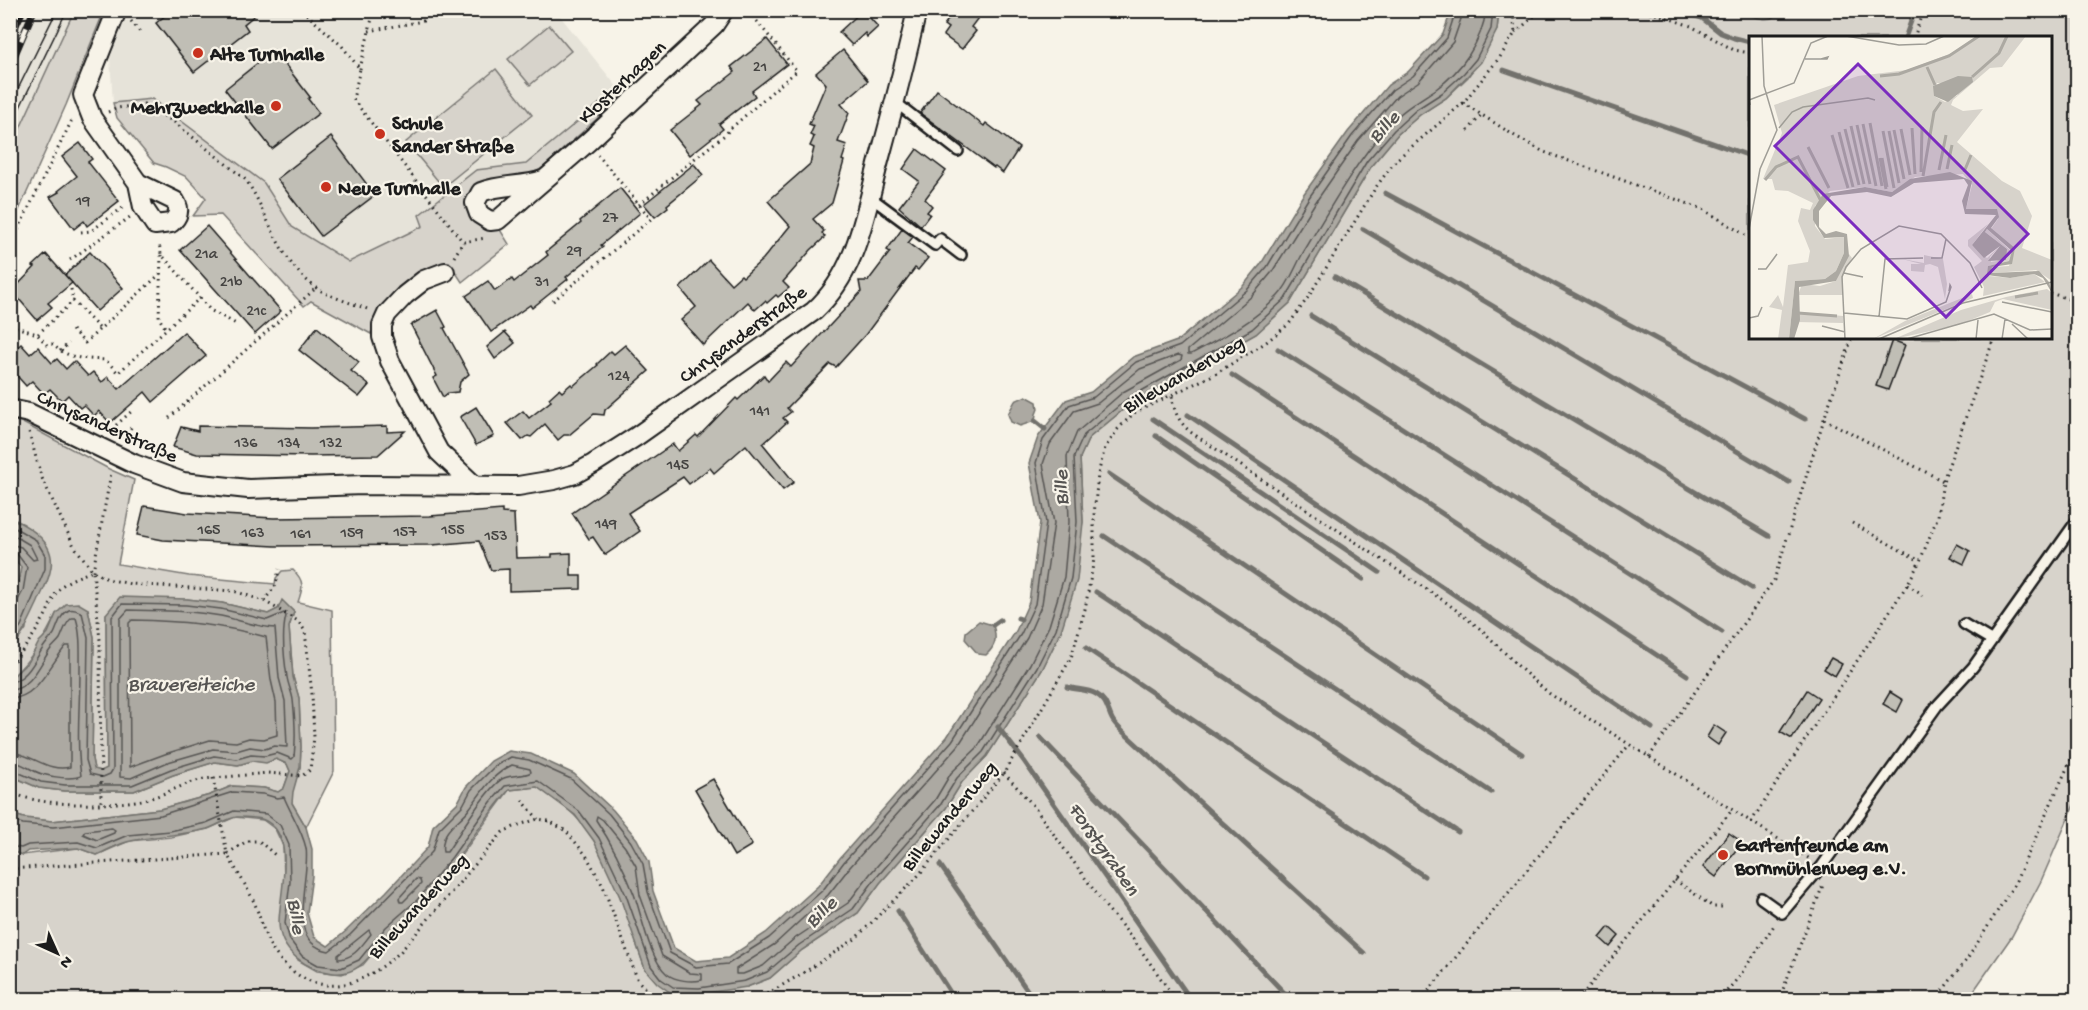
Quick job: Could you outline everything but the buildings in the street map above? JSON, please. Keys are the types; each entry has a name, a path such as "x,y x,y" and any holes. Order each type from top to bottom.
{"street":[{"path":"117,10 84,95 92,118 141,195 155,225 171,224 178,213 178,206 170,197 141,195"},
{"name":"Klosterhagen","path":"543,180 529,185 498,187 481,192 475,203 479,214 490,221 498,220 588,142 714,25 724,10"},
{"name":"Chrysanderstraße","path":"20,411 134,464 183,482 248,489 363,485 475,486 536,484 575,474 637,436 814,311 833,291 845,272 856,247 917,10"},
{"path":"445,272 424,280 405,295 387,314 382,325 382,337 390,361 439,452 475,486"}],"lane":[{"path":"895,102 958,151"},
{"path":"870,197 935,244 940,239 961,255"},
{"path":"1761,898 1782,913 1822,866 1937,706 1973,667 2078,519"},
{"path":"1964,624 1991,640"}],"path":[{"path":"302,10 342,46 360,69"},
{"path":"374,10 353,99 463,242"},
{"path":"369,31 423,21 436,10"},
{"path":"1513,10 1515,33"},
{"name":"Billewanderweg","path":"750,999 774,990 855,939 917,877 1005,773 1071,658 1085,609 1094,559 1094,515 1098,474 1106,448 1118,429 1134,413 1215,375 1255,350 1289,324 1376,187 1396,160 1463,103 1500,57 1515,33 1541,10"},
{"path":"1644,10 1691,26 1734,50 1749,53"},
{"path":"1915,36 1923,10"},
{"path":"639,205 726,134 797,71 748,11"},
{"path":"10,246 84,95"},
{"path":"1463,103 1544,152 1703,209 1749,237"},
{"path":"92,118 118,108 144,104 174,122 246,180 282,251 316,288 374,312 387,314"},
{"path":"1468,131 1481,115"},
{"path":"553,301 651,219 588,142"},
{"path":"81,232 91,231 141,195"},
{"path":"70,260 141,195"},
{"path":"463,242 502,236 498,220"},
{"path":"155,225 161,254 159,318 166,329"},
{"path":"445,272 463,242"},
{"path":"161,254 210,310 238,325"},
{"path":"72,330 85,343 160,274"},
{"path":"169,418 316,288"},
{"path":"71,289 73,301 100,329"},
{"path":"2052,294 2078,302"},
{"path":"10,325 37,334 47,345 52,344 73,358 106,360 117,373 200,298"},
{"path":"37,334 73,301"},
{"path":"1649,757 1774,580 1852,339"},
{"path":"1751,822 1907,585 1920,561 1938,516 1943,481 1994,339"},
{"path":"60,351 69,343"},
{"path":"1172,396 1174,409 1181,425 1447,603 1483,631 1550,694 1822,866 1826,873 1822,888 1779,999"},
{"path":"10,791 37,801 125,802 147,799 204,779 259,774 302,776 310,770 314,737 307,641 305,631 298,621 264,601 234,591 131,584 107,579 93,571 74,546 41,476 20,411"},
{"path":"113,428 132,411"},
{"path":"1824,419 1943,481"},
{"path":"101,801 99,628 93,571 115,454"},
{"path":"1852,523 1920,561"},
{"path":"264,601 276,585 279,568"},
{"path":"10,665 26,648 46,616 52,597 63,586 93,571"},
{"path":"1907,585 1921,593 1924,600"},
{"path":"1935,999 1968,958 2015,883 2078,744"},
{"path":"1421,999 1629,745"},
{"path":"1005,773 1032,804 1176,999"},
{"name":"Billewanderweg","path":"213,778 227,854 255,904 267,939 277,956 298,975 319,985 348,985 366,978 385,966 503,832 538,819"},
{"path":"522,800 538,819 549,820 566,831 586,855 603,886 638,981 659,999"},
{"path":"1578,999 1732,810"},
{"path":"10,869 227,854 247,841 259,841 275,855"},
{"path":"1675,880 1713,907 1725,907"},
{"path":"1719,999 1739,977 1782,913"}],"shaded area":[{"path":"1741,10 1762,19 1768,19 1777,15 1780,10 2077,11 2077,798 2041,881 2012,936 1968,999 11,999 10,851 22,855 78,848 97,855 129,841 171,837 208,829 235,817 263,820 275,829 283,846 284,881 298,960 317,971 342,974 363,965 391,931 421,904 457,861 509,790 537,787 574,815 597,846 617,888 645,969 747,987 770,978 802,950 858,913 880,883 946,808 962,782 987,756 1042,670 1061,631 1083,522 1080,457 1089,438 1130,404 1256,334 1290,303 1372,165 1398,134 1421,114 1446,98 1468,77 1497,30 1499,11"},
{"path":"11,11 74,11 11,148"},
{"path":"74,11 104,11 66,105 11,228 11,148"},
{"name":"Schule Sander Straße","path":"129,11 556,11 618,88 526,164 476,170 419,214 423,226 349,262 292,227 264,183 152,99 113,103 110,58"},
{"path":"549,25 571,51 530,85 508,59"},
{"path":"496,69 532,115 443,187 406,142"},
{"path":"618,88 624,94 543,168 530,174 489,181 475,188 469,195 467,210 470,216 482,226 499,228 509,244 462,282 449,262 421,273 374,322 371,334 311,301 304,306 221,215 193,216 206,198 187,177 154,163 117,118 113,103 152,99 264,183 292,227 349,262 423,226 419,215 476,170 526,164"},
{"path":"11,420 21,422 134,480 118,564 189,576 275,584 276,578 282,571 293,570 300,578 302,585 298,602 332,610 334,771 306,827 292,803 292,792 300,767 299,698 293,677 289,627 294,612 282,601 278,609 268,614 222,603 187,599 106,614 107,769 101,771 94,769 92,759 94,637 88,609 56,614 36,649 11,678 11,650 26,629 24,524 11,518"},
{"path":"276,759 287,764 290,771 284,788 278,792 264,788 232,786 210,795 160,809 52,821 11,814 10,773 39,788 64,791 134,791 173,775 215,762 238,765"}],"water":[{"path":"1451,11 1499,11 1497,30 1481,62 1446,98 1421,114 1398,134 1372,165 1290,303 1256,334 1130,404 1089,438 1080,458 1083,522 1077,580 1061,631 1042,670 987,756 962,782 946,808 880,883 858,913 802,950 770,978 747,987 699,994 671,993 657,983 645,969 620,897 594,841 575,815 537,787 509,790 423,902 392,930 360,966 343,973 323,971 304,963 289,951 284,942 279,922 284,852 281,838 264,820 237,817 211,828 127,842 97,855 78,848 28,851 22,855 11,851 11,814 52,821 160,809 210,795 232,786 264,788 278,792 284,788 290,771 287,764 276,759 266,763 252,761 238,765 215,762 173,775 134,791 64,791 39,788 14,777 10,773 11,678 29,661 39,642 48,633 56,614 66,604 78,603 88,609 94,637 92,759 94,769 101,771 107,768 106,614 120,597 187,599 222,603 268,614 278,609 282,600 294,612 289,627 293,677 299,698 301,747 300,767 292,803 306,827 312,849 312,876 307,913 314,937 328,946 346,931 428,847 433,826 458,802 466,787 491,761 509,751 531,754 574,774 613,810 637,839 649,862 653,891 674,948 696,961 728,958 766,933 818,886 947,737 1016,631 1029,602 1040,522 1029,463 1038,437 1066,400 1091,392 1133,357 1177,341 1243,286 1261,264 1303,195 1348,132 1388,85 1408,72 1443,34"},
{"path":"1026,396 1037,402 1038,409 1035,421 1020,426 1011,422 1008,414 1015,401"},
{"path":"11,518 41,538 47,545 51,562 48,580 38,602 23,633 11,650 11,602 17,589 21,567 11,555"},
{"path":"979,621 993,625 994,645 986,655 978,654 965,639 966,632"}],"waterway":[{"path":"1677,10 1702,18 1721,33 1749,42"},
{"path":"1906,36 1915,10"},
{"path":"1504,70 1749,156"},
{"path":"1385,193 1805,419"},
{"path":"1363,229 1789,482"},
{"path":"1335,277 1769,536"},
{"path":"1311,316 1752,588"},
{"path":"1278,349 1722,632"},
{"path":"1232,375 1687,675"},
{"path":"1188,415 1652,728"},
{"path":"1153,419 1379,572"},
{"path":"1035,421 1045,429"},
{"path":"1156,436 1363,579"},
{"path":"1109,474 1522,754"},
{"path":"1104,536 1491,792"},
{"path":"1096,592 1458,832"},
{"path":"993,625 1000,620"},
{"path":"1086,648 1424,876"},
{"path":"1067,687 1089,691 1100,696 1121,730 1364,953"},
{"name":"Forstgraben","path":"998,727 1191,1000"},
{"path":"1040,737 1291,1000"},
{"path":"940,865 1034,1000"},
{"path":"898,911 955,1000"}],"tram line":[{"path":"10,105 57,10"},
{"path":"10,128 67,10"}],"railway":[{"path":"10,38 23,10"},
{"path":"10,66 34,10"}],"place":[{"name":"Alte Turnhalle","path":"198,53"},
{"name":"Mehrzweckhalle","path":"276,106"},
{"name":"Schule Sander Straße","path":"380,134"},
{"name":"Neue Turnhalle","path":"326,187"},
{"name":"Gartenfreunde am Bornmühlenweg e.V.","path":"1723,855"}],"water label":[{"name":"Bille","path":"1383,126"},
{"name":"Bille","path":"1060,488"},
{"name":"Brauereiteiche","path":"191,683"},
{"name":"Bille","path":"820,911"},
{"name":"Bille","path":"298,916"}]}
